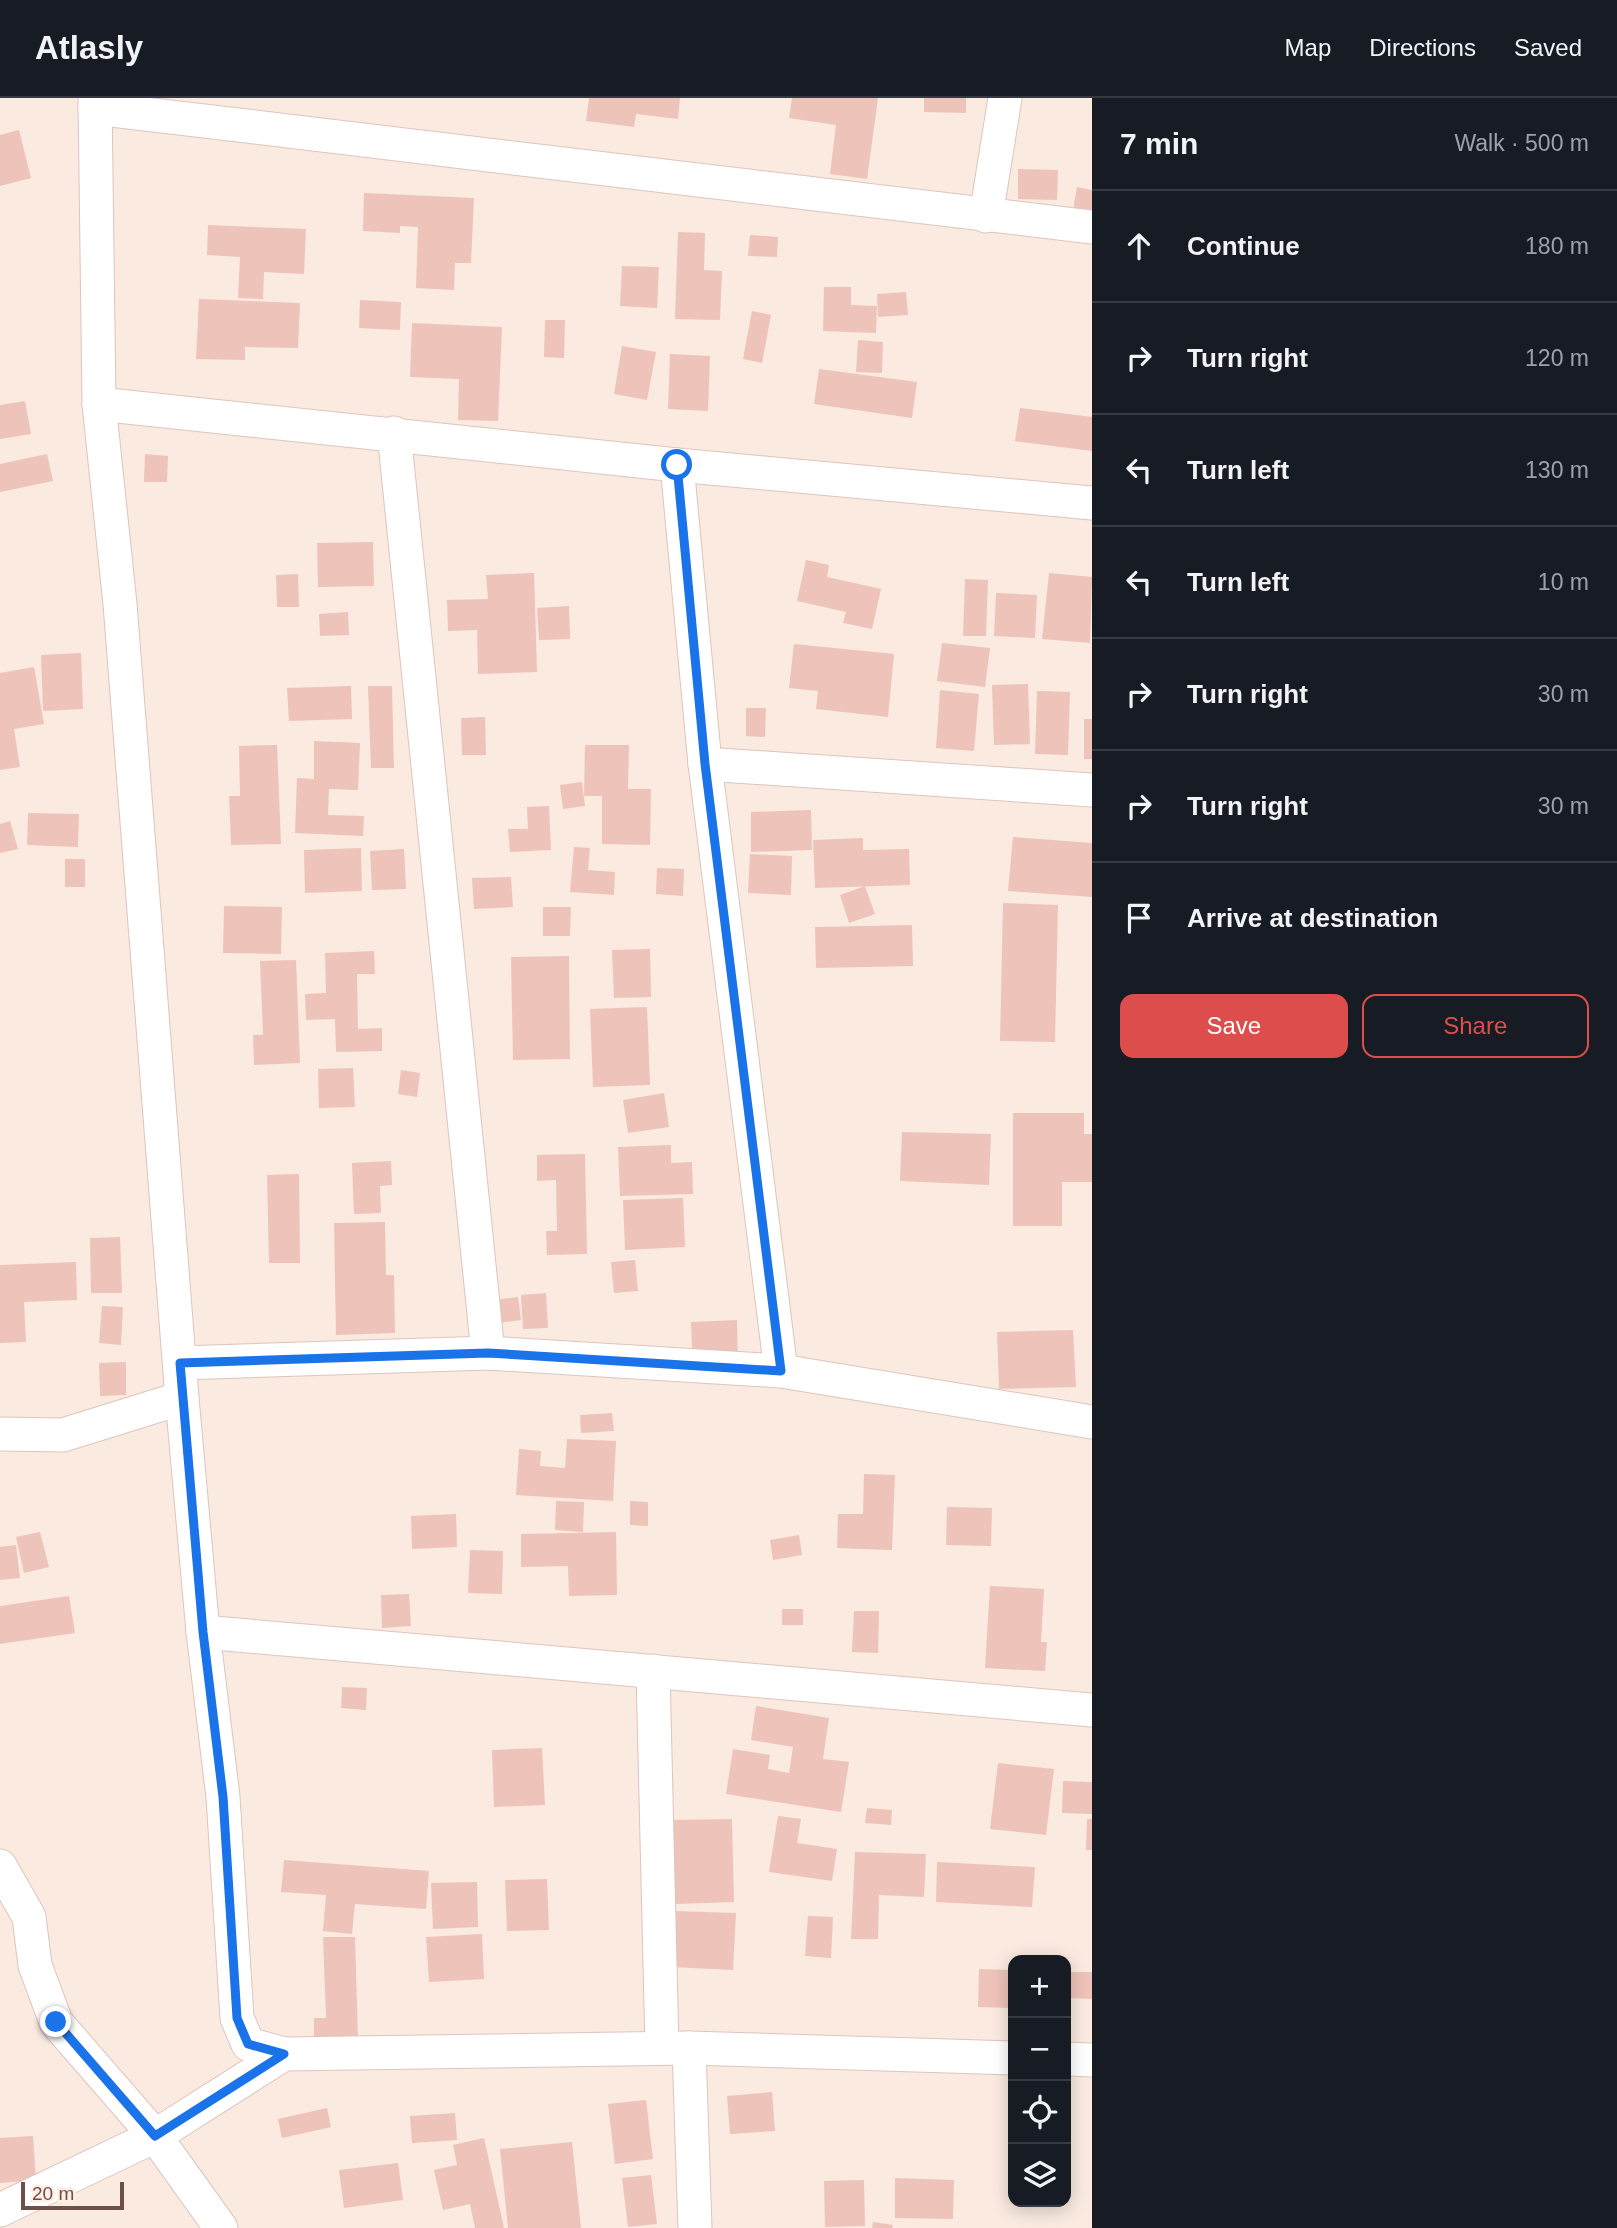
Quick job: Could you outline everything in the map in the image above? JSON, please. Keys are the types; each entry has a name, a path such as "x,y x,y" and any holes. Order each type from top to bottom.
{"street":[{"path":"986,216 1005,98"},
{"path":"1008,2058 676,2048 284,2054 248,2044 237,2018 223,1797 203,1632 182,1398 121,618 99,404 95,103 986,216 1092,227"},
{"path":"99,404 394,433 677,465 1092,503"},
{"path":"394,433 488,1353"},
{"path":"677,465 705,764 781,1371"},
{"path":"705,764 1092,790"},
{"path":"180,1363 488,1353 781,1371 1092,1422"},
{"path":"0,1434 63,1435 182,1398"},
{"path":"203,1632 1092,1710"},
{"path":"653,1671 676,2048 695,2228"},
{"path":"0,1866 29,1917 35,1965 56,2022 155,2136 221,2228"},
{"path":"0,2210 155,2136 284,2054"},
{"path":"1071,2059 1092,2060"}],"building":[{"path":"589,98 680,98 678,119 636,114 634,127 586,121"},
{"path":"792,98 878,98 867,179 830,174 836,125 789,118"},
{"path":"924,98 966,98 966,113 924,112"},
{"path":"19,130 31,178 0,186 0,135"},
{"path":"1018,169 1058,170 1057,200 1018,199"},
{"path":"1077,187 1092,190 1092,214 1073,210"},
{"path":"364,193 474,198 471,263 455,263 454,290 416,288 418,227 400,226 400,233 363,231"},
{"path":"208,225 306,229 304,274 264,272 263,299 238,298 240,257 207,255"},
{"path":"678,232 705,233 704,270 722,271 720,320 675,319"},
{"path":"750,235 778,237 777,257 748,256"},
{"path":"622,266 659,267 657,308 620,306"},
{"path":"824,287 851,287 851,305 877,306 876,333 823,331"},
{"path":"906,292 908,315 878,317 877,294"},
{"path":"199,299 300,303 298,348 245,347 245,360 196,359"},
{"path":"360,300 401,302 400,330 359,328"},
{"path":"752,311 771,315 762,363 743,359"},
{"path":"545,320 565,320 564,358 544,357"},
{"path":"412,323 502,327 498,421 458,420 459,379 410,377"},
{"path":"858,340 883,342 882,373 856,372"},
{"path":"622,346 656,352 647,400 614,394"},
{"path":"670,354 710,356 708,411 668,409"},
{"path":"819,369 917,382 912,418 814,404"},
{"path":"25,401 31,434 0,439 0,405"},
{"path":"1020,408 1092,417 1092,451 1015,441"},
{"path":"47,454 53,481 0,492 0,464"},
{"path":"145,454 168,456 167,482 144,482"},
{"path":"373,542 374,586 318,587 317,543"},
{"path":"806,560 829,565 827,577 881,589 872,629 843,623 846,612 797,601"},
{"path":"534,573 537,672 478,674 477,630 448,631 447,600 488,599 486,575"},
{"path":"1049,573 1092,577 1090,643 1042,639"},
{"path":"298,574 299,607 277,607 276,575"},
{"path":"965,579 988,580 986,636 963,636"},
{"path":"996,593 1037,595 1035,638 994,636"},
{"path":"569,606 570,639 539,640 537,608"},
{"path":"348,612 349,635 320,636 319,614"},
{"path":"942,643 990,648 985,687 937,681"},
{"path":"794,644 894,654 888,717 816,709 818,691 789,688"},
{"path":"81,653 83,709 43,711 41,655"},
{"path":"34,667 44,724 14,729 20,767 0,770 0,673"},
{"path":"1028,684 1030,744 994,745 992,685"},
{"path":"351,686 352,719 289,721 287,688"},
{"path":"368,686 392,686 394,768 371,768"},
{"path":"940,690 979,694 974,751 936,748"},
{"path":"1037,691 1070,692 1068,755 1035,754"},
{"path":"746,708 766,708 765,737 746,736"},
{"path":"485,717 486,755 462,755 461,718"},
{"path":"1084,719 1092,719 1092,759 1084,759"},
{"path":"314,741 360,743 358,790 329,789 328,815 364,816 363,836 295,833 297,778 314,779"},
{"path":"277,745 281,844 231,845 229,796 240,796 239,746"},
{"path":"585,745 629,745 628,789 651,789 650,845 602,844 602,796 584,796"},
{"path":"582,782 585,806 563,809 560,785"},
{"path":"549,806 551,850 510,852 508,829 528,829 527,807"},
{"path":"811,810 812,850 751,852 751,812"},
{"path":"28,813 79,814 78,847 27,845"},
{"path":"10,821 18,849 0,853 0,824"},
{"path":"1013,837 1092,843 1092,897 1008,891"},
{"path":"863,838 863,850 909,849 910,885 815,888 813,840"},
{"path":"574,847 590,848 588,870 615,872 614,895 570,892"},
{"path":"361,848 362,891 305,893 304,850"},
{"path":"404,849 406,889 372,890 370,851"},
{"path":"750,854 792,856 791,895 748,893"},
{"path":"65,859 85,859 85,887 65,887"},
{"path":"657,868 684,869 683,896 656,894"},
{"path":"511,877 513,907 474,909 472,878"},
{"path":"865,886 875,914 849,923 840,895"},
{"path":"1003,903 1058,905 1055,1042 1000,1041"},
{"path":"224,906 282,907 281,954 223,953"},
{"path":"543,907 571,907 570,936 543,936"},
{"path":"912,925 913,966 816,968 815,927"},
{"path":"650,949 651,997 614,998 612,950"},
{"path":"374,951 375,974 357,974 358,1029 382,1028 382,1051 336,1052 335,1019 306,1020 305,994 326,993 325,953"},
{"path":"569,956 570,1059 513,1060 511,957"},
{"path":"296,960 300,1063 254,1065 253,1035 263,1035 260,961"},
{"path":"647,1007 650,1085 593,1087 590,1009"},
{"path":"353,1068 355,1107 319,1108 318,1069"},
{"path":"401,1070 420,1073 417,1097 398,1094"},
{"path":"664,1093 669,1127 628,1133 623,1100"},
{"path":"1013,1113 1084,1113 1084,1134 1092,1134 1092,1182 1062,1182 1062,1226 1013,1226"},
{"path":"902,1132 991,1134 989,1185 900,1181"},
{"path":"671,1145 671,1163 692,1162 693,1194 620,1196 618,1147"},
{"path":"585,1154 587,1254 547,1255 546,1231 557,1231 556,1180 537,1181 537,1155"},
{"path":"391,1161 392,1185 380,1186 381,1213 354,1214 352,1163"},
{"path":"299,1174 300,1263 269,1263 267,1175"},
{"path":"683,1198 685,1247 625,1250 623,1200"},
{"path":"385,1222 386,1275 394,1275 395,1333 336,1335 334,1223"},
{"path":"120,1237 122,1293 91,1293 90,1238"},
{"path":"635,1260 638,1291 614,1293 611,1262"},
{"path":"76,1262 77,1300 24,1302 26,1342 0,1343 0,1265"},
{"path":"546,1293 548,1328 523,1329 521,1295"},
{"path":"518,1297 521,1320 497,1323 494,1300"},
{"path":"102,1306 123,1307 121,1345 99,1343"},
{"path":"737,1320 738,1370 693,1371 691,1322"},
{"path":"1073,1330 1076,1387 999,1389 997,1332"},
{"path":"126,1362 126,1395 100,1396 99,1363"},
{"path":"612,1413 614,1431 581,1433 580,1415"},
{"path":"567,1439 616,1441 613,1501 516,1495 519,1449 541,1451 540,1466 565,1468"},
{"path":"864,1474 895,1475 892,1550 837,1548 838,1514 863,1514"},
{"path":"556,1501 584,1502 583,1532 555,1530"},
{"path":"630,1501 648,1502 648,1526 630,1525"},
{"path":"947,1507 992,1508 991,1546 946,1545"},
{"path":"456,1514 457,1547 412,1549 411,1516"},
{"path":"40,1532 49,1567 24,1573 16,1537"},
{"path":"616,1532 617,1595 569,1596 568,1566 521,1567 521,1534"},
{"path":"799,1535 802,1555 773,1560 770,1540"},
{"path":"16,1545 20,1578 0,1580 0,1547"},
{"path":"470,1550 503,1551 502,1594 468,1593"},
{"path":"990,1586 1044,1589 1041,1642 1047,1642 1045,1671 985,1668"},
{"path":"409,1594 411,1626 382,1628 381,1595"},
{"path":"69,1596 75,1633 0,1644 0,1606"},
{"path":"782,1609 803,1609 803,1625 782,1625"},
{"path":"854,1611 879,1611 878,1653 852,1652"},
{"path":"342,1687 367,1688 366,1710 341,1708"},
{"path":"756,1706 829,1718 823,1759 849,1762 841,1812 726,1794 733,1749 770,1755 768,1769 789,1773 793,1747 751,1740"},
{"path":"542,1748 545,1805 494,1807 492,1750"},
{"path":"998,1763 1054,1769 1046,1835 990,1829"},
{"path":"1063,1781 1092,1782 1092,1814 1062,1813"},
{"path":"867,1808 892,1810 891,1825 865,1823"},
{"path":"778,1816 801,1819 797,1843 837,1849 832,1881 769,1872"},
{"path":"732,1819 734,1902 675,1904 673,1820"},
{"path":"1087,1819 1092,1819 1092,1850 1086,1850"},
{"path":"855,1852 926,1854 924,1897 879,1895 878,1939 851,1939"},
{"path":"284,1860 429,1871 426,1909 355,1904 352,1934 323,1931 326,1895 281,1892"},
{"path":"937,1862 1035,1867 1032,1907 936,1902"},
{"path":"547,1879 549,1930 507,1931 505,1880"},
{"path":"477,1882 478,1927 433,1929 431,1883"},
{"path":"674,1911 736,1913 733,1970 671,1967"},
{"path":"808,1916 833,1917 831,1958 805,1956"},
{"path":"482,1934 484,1979 429,1982 426,1937"},
{"path":"323,1937 355,1937 358,2039 314,2040 314,2018 326,2018"},
{"path":"979,1969 1008,1970 1008,2008 978,2007"},
{"path":"1071,1972 1092,1972 1092,1999 1071,1998"},
{"path":"772,2092 775,2131 730,2134 727,2096"},
{"path":"646,2100 653,2159 615,2164 608,2104"},
{"path":"327,2108 331,2127 282,2138 278,2119"},
{"path":"455,2113 457,2140 412,2143 410,2116"},
{"path":"33,2136 36,2180 0,2183 0,2138"},
{"path":"484,2138 504,2228 475,2228 470,2204 443,2210 434,2170 457,2165 453,2145"},
{"path":"572,2142 581,2228 508,2228 500,2149"},
{"path":"398,2163 403,2200 344,2208 339,2170"},
{"path":"651,2175 657,2224 628,2227 622,2178"},
{"path":"895,2178 954,2180 953,2219 895,2218"},
{"path":"864,2180 865,2226 825,2227 824,2181"},
{"path":"873,2222 893,2225 892,2228 872,2228"}],"route":[{"path":"56,2022 155,2136 284,2054 248,2044 237,2018 223,1797 203,1632 180,1363 488,1353 781,1371 705,764 677,465"}]}
